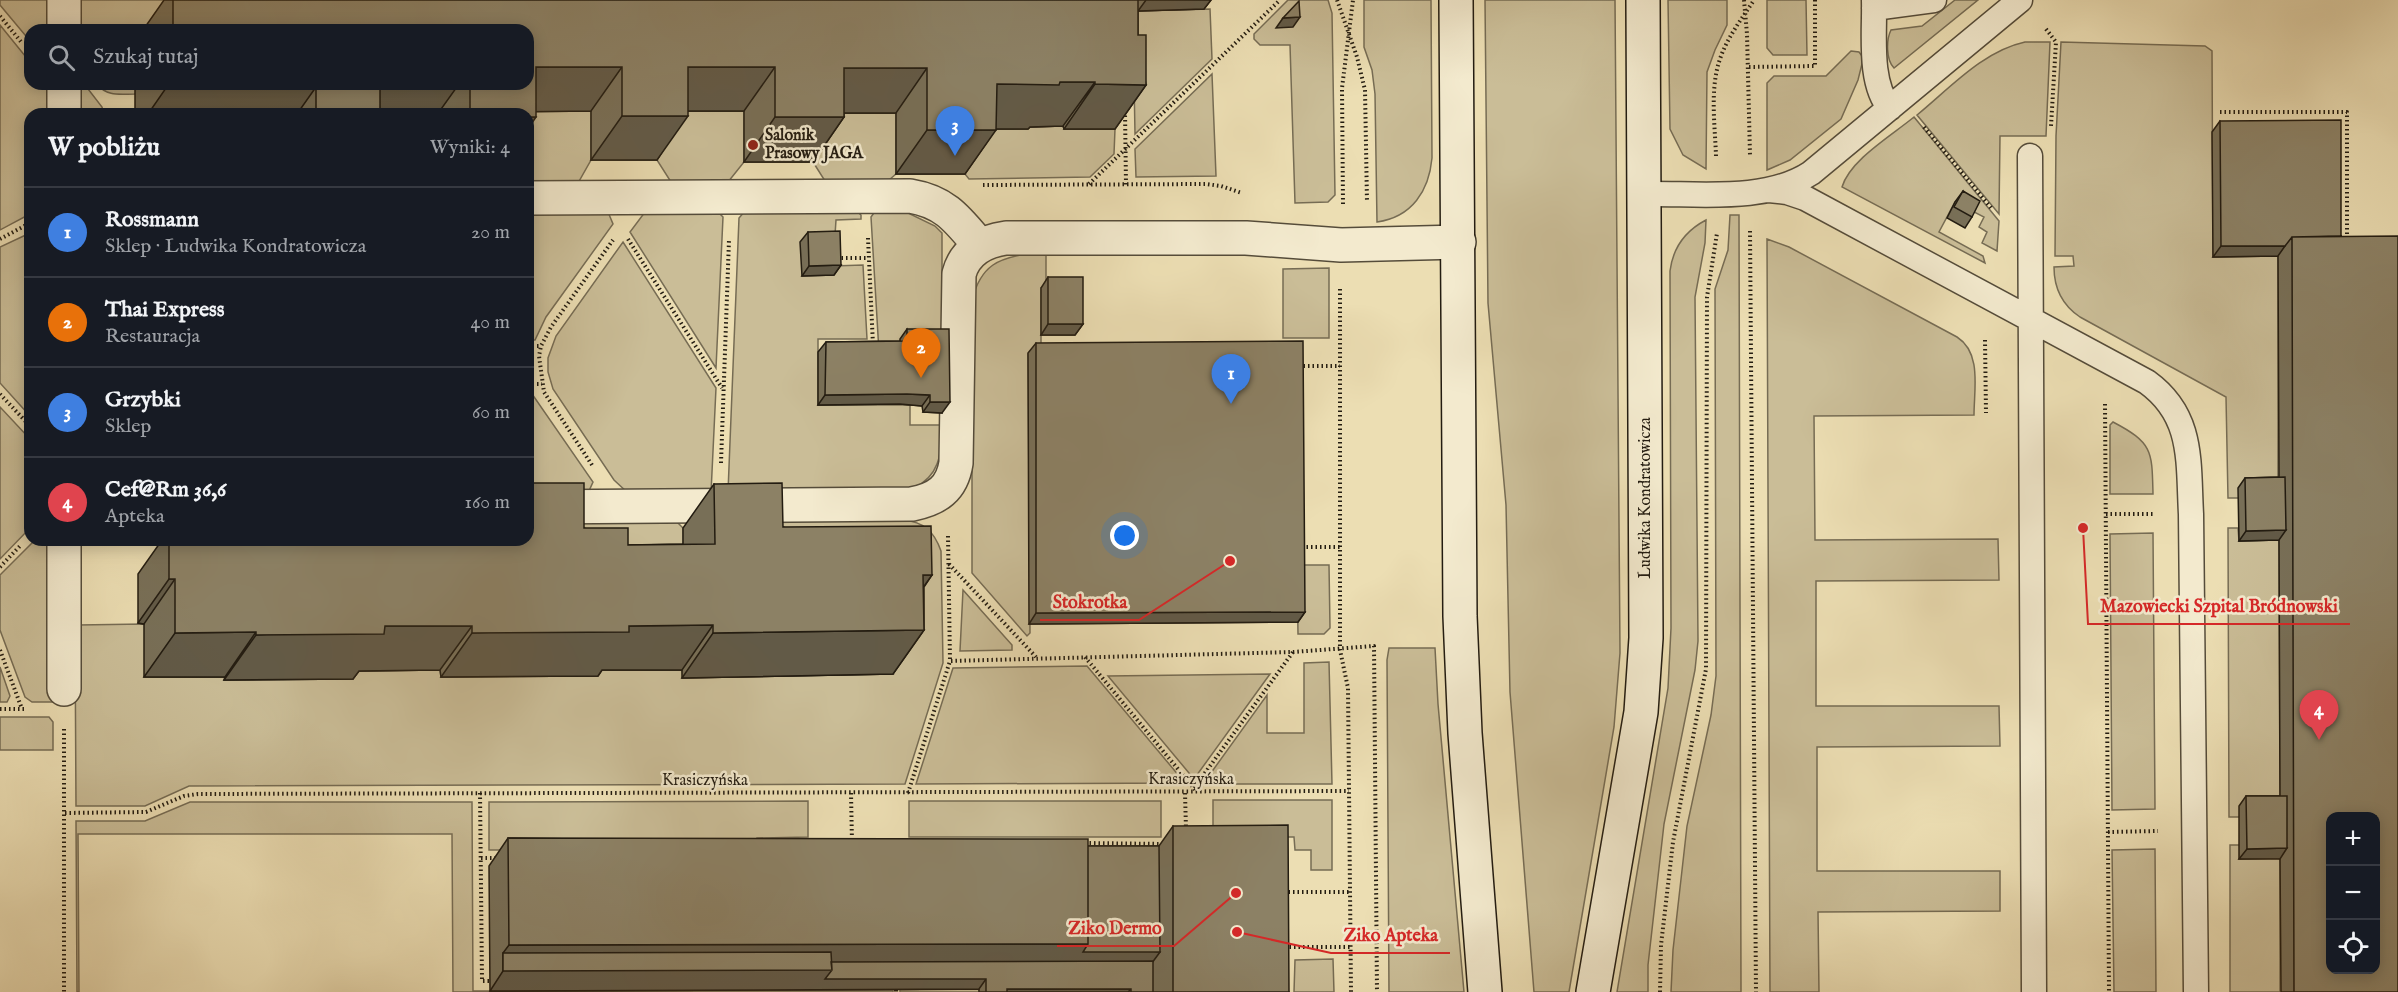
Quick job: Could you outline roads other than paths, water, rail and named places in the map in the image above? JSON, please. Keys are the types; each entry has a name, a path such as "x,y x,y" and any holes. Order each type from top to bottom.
{"main road":[{"path":"63,0 64,24"},
{"path":"1456,0 1460,616 1465,733 1485,992"},
{"name":"Ludwika Kondratowicza","path":"1593,992 1641,712 1646,638 1643,0"},
{"path":"64,90 64,108"},
{"path":"534,198 909,196 927,199 950,211 980,246"},
{"path":"534,507 912,504 939,495 949,485 956,463 958,274 966,258 980,246 998,240 1018,238 1246,238 1341,245 1459,242"},
{"path":"64,546 64,689"}],"lane":[{"path":"1896,103 1880,93 1876,79 1874,4 1934,0"},
{"path":"1644,194 1750,193 1792,184 1811,173 2020,0"},
{"path":"2030,156 2034,992"},
{"path":"1769,190 1787,192 1805,198 2031,319 2159,391 2178,415 2184,432 2191,514 2196,992"}],"place":[{"name":"Salonik Prasowy JAGA","path":"753,145"},
{"name":"Grzybki","path":"955,156"},
{"name":"Thai Express","path":"921,378"},
{"name":"Rossmann","path":"1231,404"},
{"name":"Mazowiecki Szpital Bródnowski","path":"2083,528"},
{"name":"Stokrotka","path":"1230,561"},
{"name":"Cef@Rm 36,6","path":"2319,740"},
{"name":"Ziko Dermo","path":"1236,893"},
{"name":"Ziko Apteka","path":"1237,932"}]}
